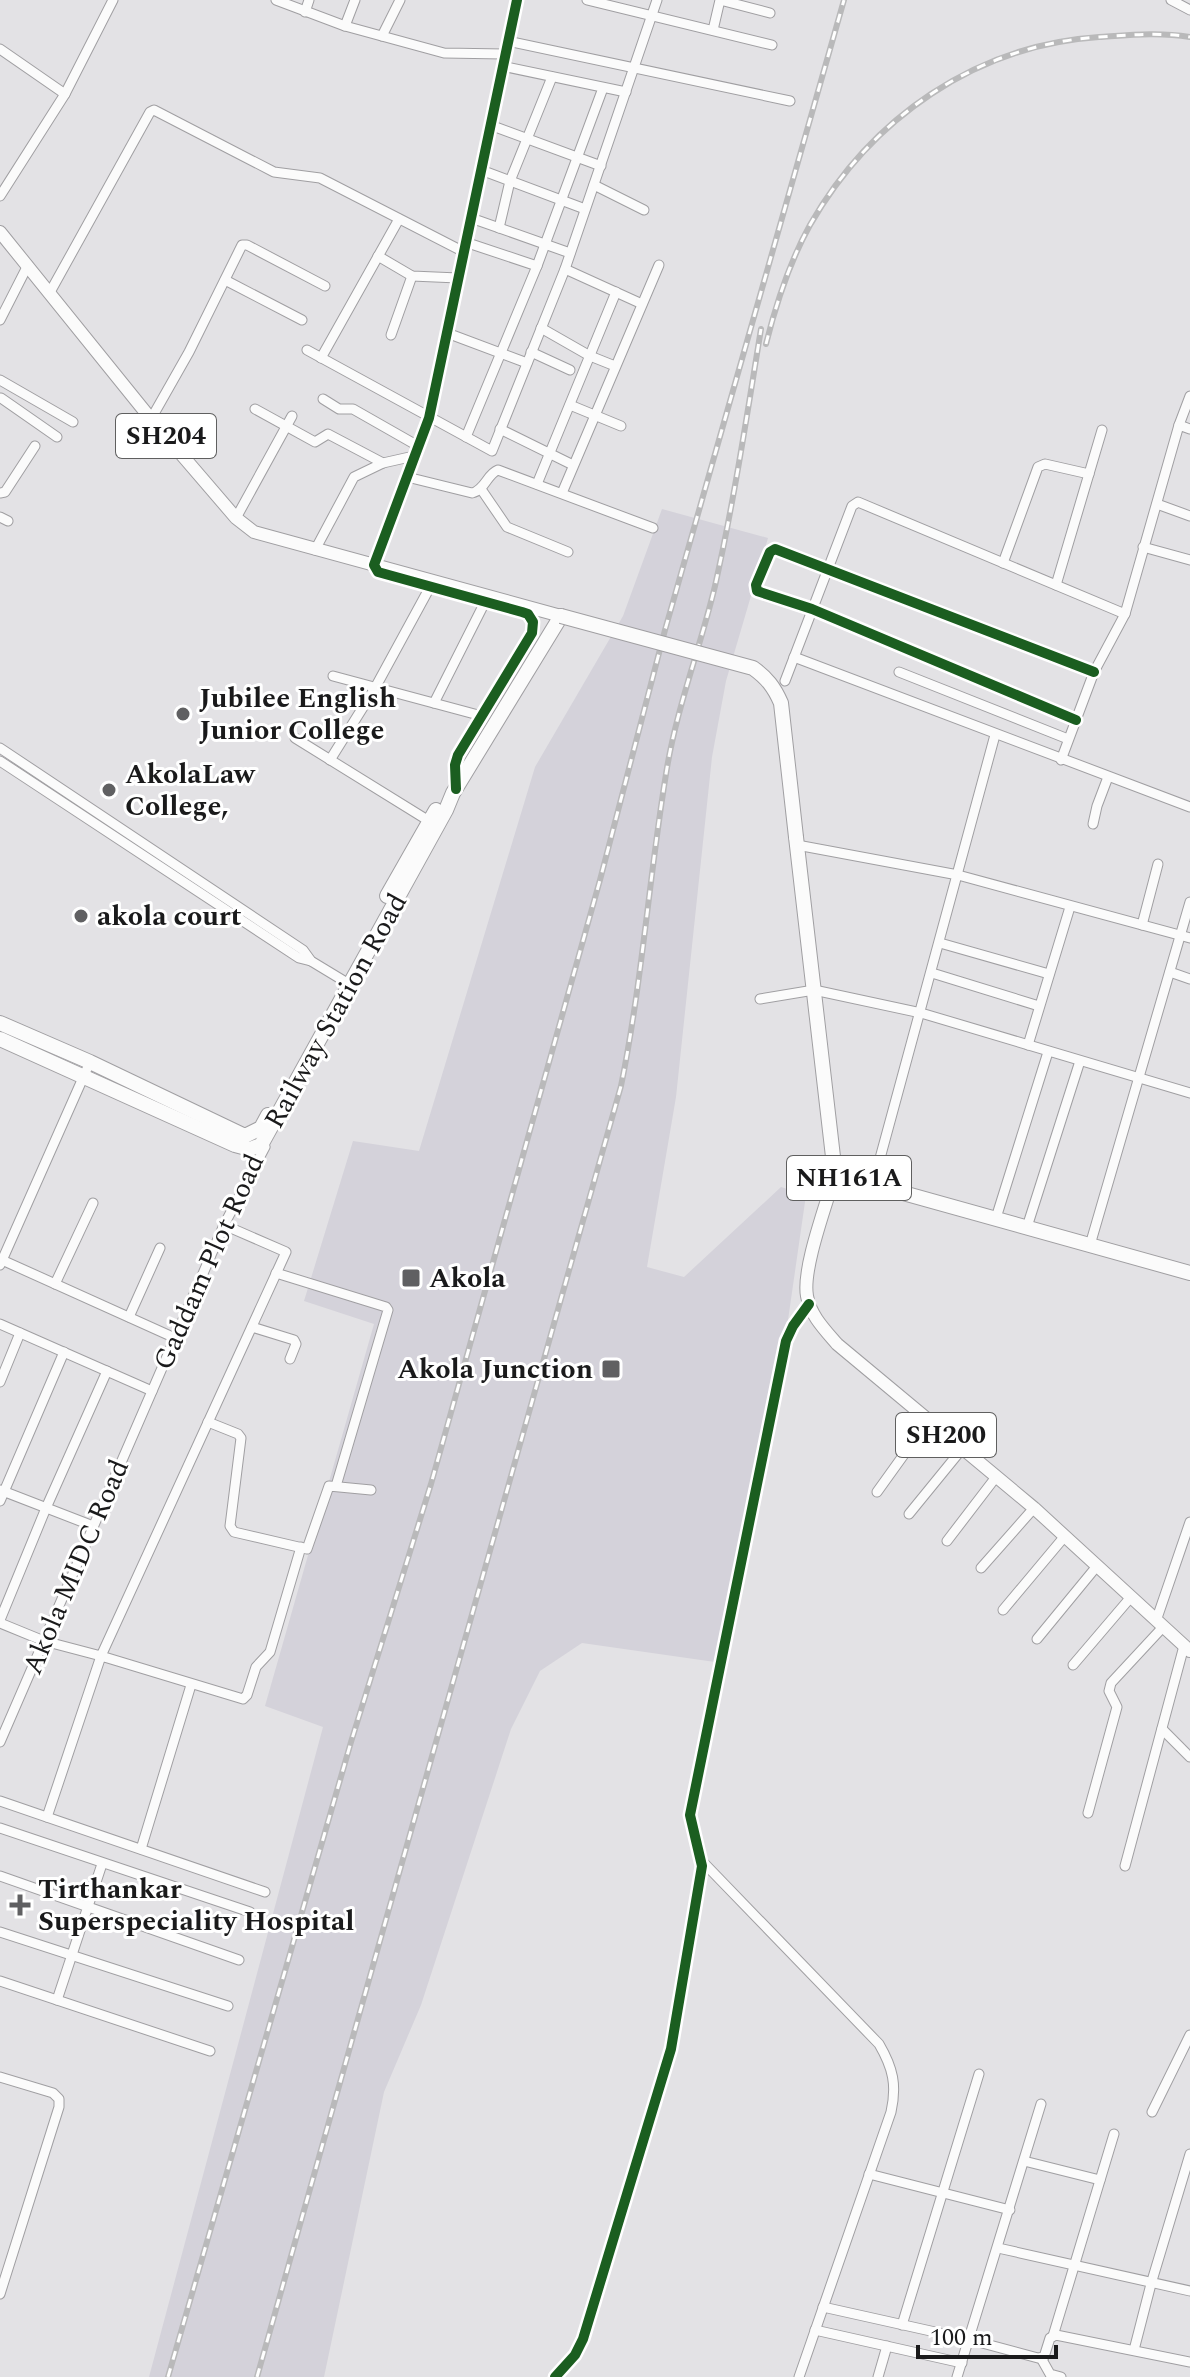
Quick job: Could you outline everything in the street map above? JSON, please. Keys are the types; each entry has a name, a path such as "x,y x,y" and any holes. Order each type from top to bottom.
{"highway":[{"name":"Railway Station Road","path":"345,981 446,810 466,769 561,616"},
{"name":"NH161A","path":"561,616 753,668 773,686 781,703 835,1174 1190,1273"},
{"name":"Railway Station Road","path":"0,1039 250,1149 345,981 438,805 454,791"},
{"name":"Railway Station Road","path":"0,1023 90,1062 241,1135 258,1139"}],"main road":[{"name":"SH204","path":"0,232 151,419 236,518 254,532 561,616"},
{"path":"809,1304 806,1295 812,1253 835,1174"},
{"name":"SH200","path":"809,1304 813,1315 837,1344 1034,1508 1187,1648"}],"street":[{"path":"0,196 65,94 113,0"},
{"path":"276,0 345,26 444,53 504,54"},
{"path":"305,12 309,0"},
{"path":"345,26 355,0"},
{"path":"382,36 400,0"},
{"path":"454,791 456,759 533,628 528,614 378,572 378,566 429,418 517,0"},
{"path":"587,0 772,45"},
{"path":"496,470 492,451 565,269 657,0"},
{"path":"713,30 720,0 770,13"},
{"path":"1171,0 1190,10"},
{"path":"507,41 790,101"},
{"path":"0,49 65,94"},
{"path":"502,66 626,92"},
{"path":"499,228 510,181 552,77"},
{"path":"466,437 546,244 603,88"},
{"path":"49,294 150,112 154,110 274,172 320,178 399,219 464,247 537,266"},
{"path":"490,125 601,166"},
{"path":"481,170 585,209"},
{"path":"594,185 644,210"},
{"path":"471,218 570,253"},
{"path":"321,358 399,219"},
{"path":"151,419 195,341 239,250 245,245 325,286"},
{"path":"378,256 412,276 458,278"},
{"path":"0,320 28,265"},
{"path":"562,493 659,265"},
{"path":"565,269 642,304"},
{"path":"391,335 412,276"},
{"path":"225,280 302,320"},
{"path":"537,484 616,292"},
{"path":"541,328 590,356 615,366"},
{"path":"447,333 527,363"},
{"path":"307,350 492,451"},
{"path":"531,352 570,370"},
{"path":"57,437 0,399 4,382 73,422"},
{"path":"1061,760 1094,672 1125,614 1190,396"},
{"path":"323,399 339,409 353,409 416,451"},
{"path":"570,405 621,426"},
{"path":"255,409 290,421 315,442 328,434 383,463"},
{"path":"236,518 290,421"},
{"path":"1179,425 1190,429"},
{"path":"500,429 573,465"},
{"path":"1056,585 1102,430"},
{"path":"0,493 5,492 35,446"},
{"path":"315,550 350,481 383,463 416,451"},
{"path":"1003,563 1038,467 1045,464 1089,474"},
{"path":"407,477 472,493 481,489 496,470"},
{"path":"496,470 653,528"},
{"path":"481,489 507,527 568,552"},
{"path":"785,681 852,506 858,502 1125,614"},
{"path":"1157,504 1190,516"},
{"path":"1143,547 1190,560"},
{"path":"1076,720 812,609 757,591 756,585 770,552 775,549 1094,672"},
{"path":"330,760 375,688 430,587"},
{"path":"434,703 485,602"},
{"path":"794,657 1190,807"},
{"path":"899,672 1068,739"},
{"path":"333,676 482,716"},
{"path":"873,1184 995,735"},
{"path":"295,738 429,821"},
{"path":"0,748 197,885"},
{"path":"0,761 303,950 311,961 345,981"},
{"path":"1093,824 1108,777"},
{"path":"796,841 958,875 1185,937"},
{"path":"1142,925 1158,864"},
{"path":"1090,1245 1170,972 1185,937 1190,902"},
{"path":"1028,1045 1070,907"},
{"path":"940,943 1049,974"},
{"path":"1170,972 1190,979"},
{"path":"932,973 1039,1006"},
{"path":"760,999 814,990 921,1013 1190,1093"},
{"path":"996,1218 1048,1052"},
{"path":"1027,1227 1080,1061"},
{"path":"90,1062 1,1262 175,1338"},
{"name":"Gaddam Plot Road","path":"152,1391 224,1225 265,1147 258,1139"},
{"path":"55,1284 93,1203"},
{"path":"47,1817 101,1656 286,1252 224,1225"},
{"path":"129,1317 160,1248"},
{"path":"276,1273 388,1310 336,1486"},
{"path":"555,2377 575,2355 583,2339 669,2055 702,1861 690,1815 786,1341 809,1304"},
{"path":"0,1324 152,1391"},
{"path":"252,1327 294,1340 296,1344 290,1359"},
{"path":"0,1382 20,1333"},
{"path":"64,1352 1,1494 93,1526"},
{"path":"107,1371 0,1621 44,1641 238,1699 246,1697 256,1667 270,1652 301,1547"},
{"name":"Akola MIDC Road","path":"0,1742 152,1391"},
{"path":"877,1492 928,1421"},
{"path":"208,1422 241,1438 232,1530 309,1547 328,1487 371,1490"},
{"path":"909,1514 962,1449"},
{"path":"947,1541 996,1477"},
{"path":"981,1568 1034,1508"},
{"path":"1088,1813 1117,1707 1109,1691 1111,1683 1160,1624 1186,1548 1190,1522"},
{"path":"1003,1610 1065,1536"},
{"path":"1037,1639 1097,1566"},
{"path":"1073,1665 1131,1597"},
{"path":"1125,1866 1187,1648"},
{"path":"141,1849 191,1685"},
{"path":"1162,1729 1190,1757"},
{"path":"0,1801 265,1892"},
{"path":"0,1828 250,1912"},
{"path":"702,1861 879,2044 894,2078 895,2095 799,2377"},
{"path":"57,2000 102,1864"},
{"path":"0,1876 239,1960"},
{"path":"0,1932 228,2006"},
{"path":"0,1981 210,2051"},
{"path":"1152,2112 1190,2035"},
{"path":"902,2325 979,2074"},
{"path":"0,2077 53,2093 59,2099 59,2107 3,2274 0,2294"},
{"path":"957,2377 971,2340 1041,2104"},
{"path":"1041,2358 1046,2354 1053,2336 1114,2134"},
{"path":"1134,2350 1190,2154"},
{"path":"1024,2161 1100,2180"},
{"path":"869,2174 1010,2210"},
{"path":"998,2248 1190,2291"},
{"path":"823,2307 1041,2358 1048,2371 1061,2377"},
{"path":"815,2330 962,2363"},
{"path":"1053,2336 1190,2362"},
{"path":"878,2377 887,2346"}],"shaded area":[{"path":"662,509 768,538 726,681 712,757 676,1097 647,1267 684,1277 781,1187 806,1195 787,1327 715,1662 582,1643 540,1671 511,1729 421,2005 384,2092 324,2377 149,2377 323,1727 265,1706 374,1324 304,1301 353,1141 419,1151 535,767 623,616"}],"railway":[{"path":"168,2377 351,1742 431,1484 600,880 665,630 844,0"},
{"path":"766,344 796,253 835,187 864,152 896,121 931,94 970,72 1011,55 1054,43 1133,35 1190,37"},
{"path":"257,2377 621,1086 670,750 715,586 761,329"}],"cycle path":[{"path":"456,789 455,765 458,755 532,633 533,622 528,614 378,572 374,565 429,418 517,0"},
{"path":"1076,720 812,609 757,591 756,585 770,552 775,549 1094,672"},
{"path":"555,2377 575,2355 583,2339 671,2049 702,1866 690,1815 786,1341 809,1304"}],"place":[{"name":"Jubilee English Junior College","path":"183,714"},
{"name":"AkolaLaw College,","path":"109,790"},
{"name":"akola court","path":"81,916"},
{"name":"Akola","path":"411,1278"},
{"name":"Akola Junction","path":"611,1369"},
{"name":"Tirthankar Superspeciality Hospital","path":"20,1905"}]}
